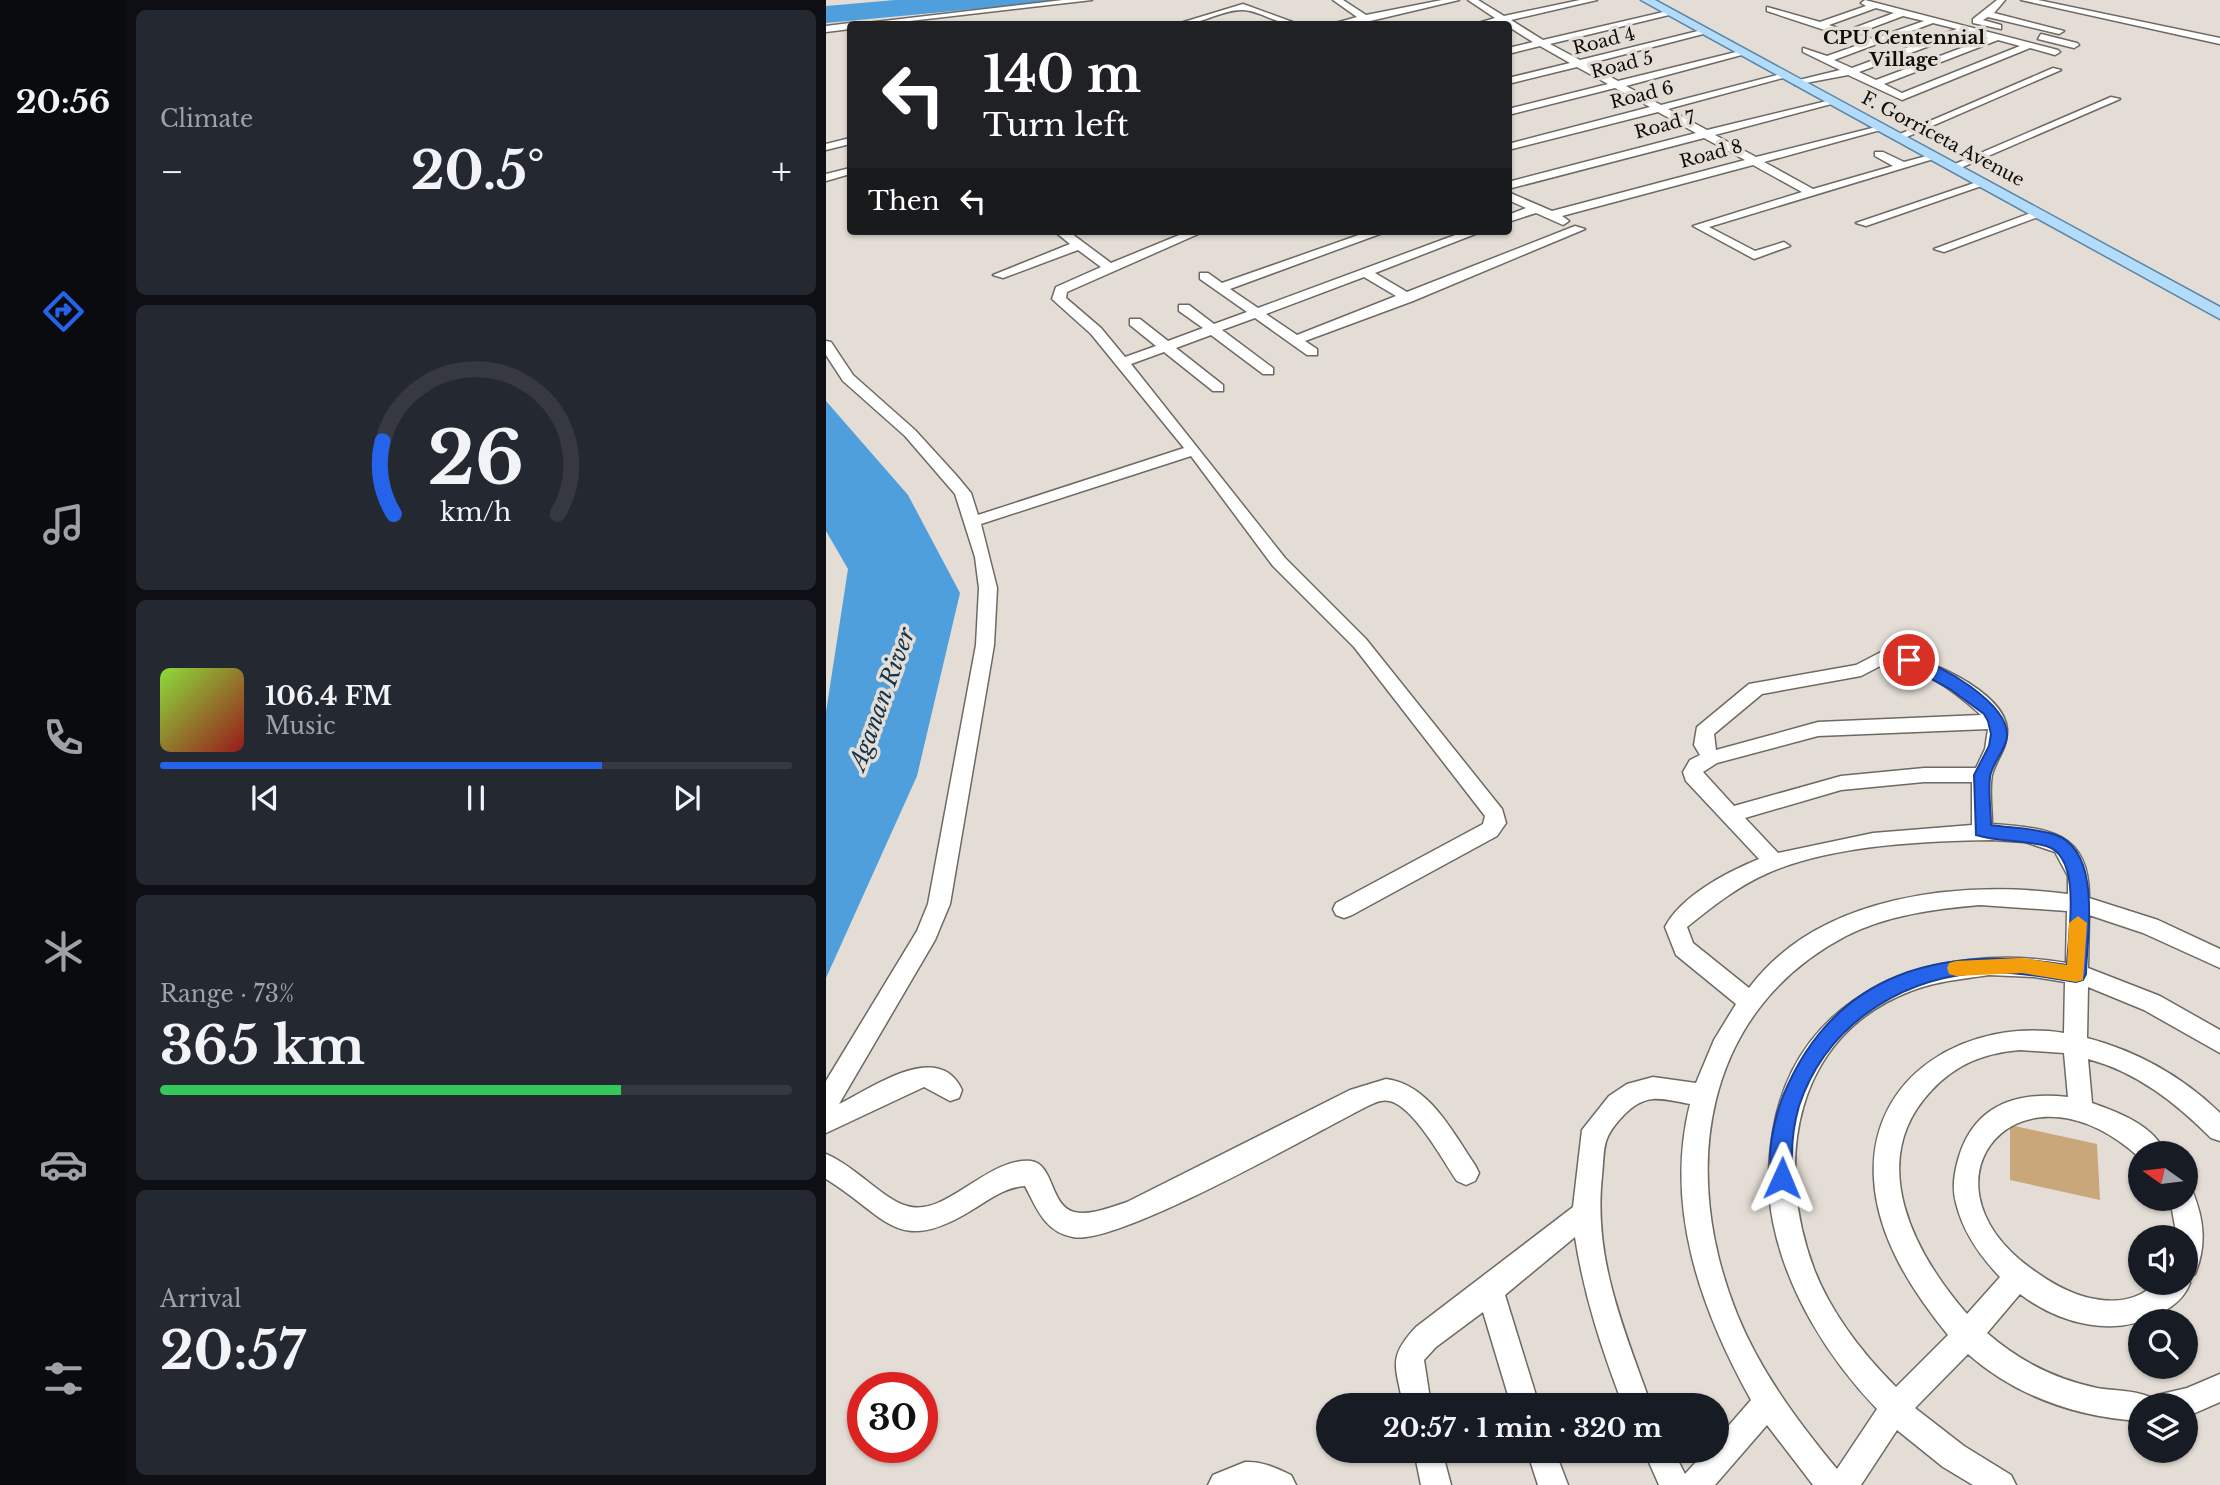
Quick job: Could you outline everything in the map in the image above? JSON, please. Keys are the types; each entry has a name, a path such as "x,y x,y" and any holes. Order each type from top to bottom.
{"main road":[{"name":"F. Gorriceta Avenue","path":"1647,0 2220,314"}],"street":[{"path":"891,21 1088,0"},
{"path":"1337,0 1366,19"},
{"path":"1354,21 1455,0"},
{"path":"1472,0 1507,21"},
{"path":"1494,21 1593,0"},
{"path":"2001,0 1988,14 1976,21 2075,40"},
{"path":"2025,0 2220,41"},
{"path":"1823,24 1869,5 2055,52"},
{"path":"1193,21 1243,7 1282,21"},
{"path":"1770,9 1872,42"},
{"path":"1512,50 1672,13"},
{"path":"1848,33 1900,14"},
{"path":"1826,60 1929,22"},
{"path":"1512,24 1541,43 1809,191"},
{"path":"826,29 847,26"},
{"path":"1801,85 1851,71 1964,30"},
{"name":"Road 4","path":"1512,80 1706,32"},
{"path":"1876,84 1995,38"},
{"path":"1806,50 1902,97 2028,47"},
{"name":"Road 5","path":"1512,111 1744,53"},
{"path":"1898,137 2056,70"},
{"name":"Road 6","path":"1512,146 1785,76"},
{"path":"1954,167 2115,99"},
{"name":"Road 7","path":"1512,185 1704,132 1831,101"},
{"name":"Road 8","path":"1552,215 1880,127"},
{"path":"826,147 847,142"},
{"path":"1879,154 1902,166"},
{"path":"1784,246 1754,255 1699,226 1809,191 1934,157"},
{"path":"826,178 847,172"},
{"path":"1862,223 1984,183"},
{"path":"1296,340 1579,229 1512,197"},
{"path":"1512,218 1538,208"},
{"path":"1940,249 2039,214"},
{"path":"1065,235 1110,268"},
{"path":"1189,235 1077,282 1058,295 1096,331 1194,450 1279,562 1360,643 1396,692 1495,814 1496,823 1490,830 1344,909"},
{"path":"1223,287 1371,235"},
{"path":"1122,363 1466,235"},
{"path":"999,275 1079,245"},
{"path":"1366,273 1408,298"},
{"path":"1204,276 1312,352"},
{"path":"1184,308 1268,371"},
{"path":"1135,322 1169,346 1218,388"},
{"path":"826,345 848,378 910,433 963,494 974,521 988,588 985,645 939,904 927,934 826,1103"},
{"path":"974,521 1194,450"},
{"path":"1711,758 1704,745 1703,732 1756,690 1861,670 1885,656 1909,660 1956,685 1990,710 1996,721 1999,734 1997,746 1982,775 1982,831"},
{"path":"1774,862 1696,781 1693,772 1697,765 1711,758 1818,729 1996,721"},
{"path":"1730,815 1841,783 1924,775 1982,775"},
{"path":"1749,1001 1684,949 1676,927 1679,921 1722,889 1774,862 1847,845 1982,831 2052,840 2070,852 2079,876 2075,1044 2081,1110"},
{"path":"1832,1485 1800,1449 1768,1404 1732,1337 1708,1272 1696,1209 1695,1150 1703,1096 1720,1049 1749,1001 1797,953 1865,916 1903,905 1986,895 2079,904 2170,935 2220,960"},
{"path":"2001,1485 1935,1445 1894,1409 1851,1361 1818,1308 1795,1255 1783,1203 1781,1154 1788,1108 1805,1069 1828,1035 1858,1007 1894,986 1933,972 1977,965 2022,965 2076,974 2146,999 2220,1043"},
{"path":"2128,1407 2111,1406 2070,1397 2030,1380 1993,1357 1967,1335 1923,1285 1899,1239 1887,1192 1888,1148 1900,1110 1921,1079 1952,1056 1989,1043 2031,1038 2075,1044 2109,1053 2142,1069 2174,1088 2220,1130"},
{"path":"826,1122 922,1076 935,1077 950,1090"},
{"path":"1632,1393 1612,1340 1593,1268 1585,1213 1594,1130 1618,1104 1636,1092 1653,1088 1703,1096"},
{"path":"826,1166 843,1173 903,1218 922,1220 939,1215 1003,1175 1016,1171 1032,1173 1056,1216 1071,1224 1095,1225 1132,1213 1359,1098 1377,1090 1394,1090 1413,1101 1466,1173"},
{"path":"2140,1141 2108,1120 2081,1110 2054,1105 2029,1106 2006,1114 1987,1127 1975,1145 1967,1168 1967,1193 1974,1219 1989,1246 2017,1277 2062,1304 2091,1312 2110,1313 2146,1307 2167,1295"},
{"path":"1415,1393 1409,1356 1426,1337 1490,1290 1585,1213"},
{"path":"1844,1485 1894,1409 1967,1335 2017,1277"},
{"path":"1490,1290 1521,1393"},
{"path":"2198,1398 2220,1388"},
{"path":"1695,1485 1768,1404"},
{"path":"1431,1463 1436,1485"},
{"path":"1545,1463 1553,1485"},
{"path":"1664,1463 1675,1485"},
{"path":"1223,1485 1242,1475 1266,1478 1281,1485"}],"shaded area":[{"path":"2010,1125 2097,1144 2100,1200 2010,1180"}],"water":[{"path":"895,0 1071,0 826,23 826,6"},
{"name":"Aganan River","path":"826,401 908,495 960,593 917,776 826,978 826,712 848,569 826,531"}],"slow traffic":[{"path":"1956,968 2022,965 2076,974 2078,923"}],"district":[{"name":"CPU Centennial Village","path":"1904,48"}],"route":[{"path":"1782,1178 1781,1154 1788,1108 1805,1069 1828,1035 1858,1007 1894,986 1913,979 1933,972 1977,965 2022,965 2076,974 2079,876 2070,852 2052,840 1982,831 1982,775 1997,746 1999,734 1996,721 1990,710 1956,685 1909,660"}]}
